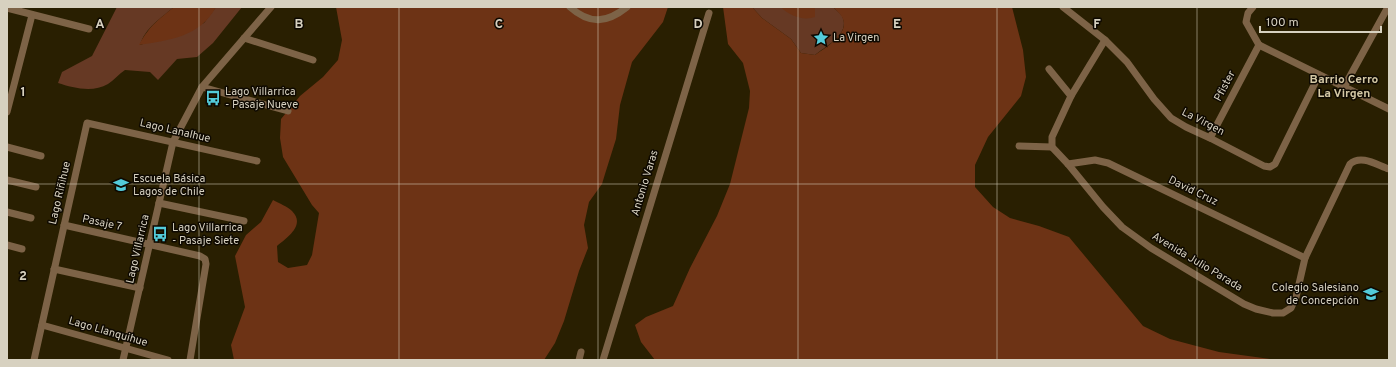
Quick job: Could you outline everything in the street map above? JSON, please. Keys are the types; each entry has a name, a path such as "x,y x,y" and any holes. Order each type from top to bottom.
{"street":[{"name":"Lago Villarrica","path":"123,360 173,142 202,88 271,7"},
{"path":"570,7 584,18 601,20 616,16 627,7"},
{"name":"La Virgen","path":"1063,7 1105,40 1128,62 1154,99 1171,118 1264,166 1270,167 1275,164 1319,75"},
{"path":"1253,7 1248,13 1246,22 1259,45 1389,109"},
{"path":"1344,87 1388,7"},
{"path":"7,8 89,29"},
{"name":"Antonio Varas","path":"603,360 709,13"},
{"path":"7,112 32,15"},
{"path":"244,38 313,60"},
{"path":"1019,146 1052,147 1052,137 1071,96 1105,40"},
{"name":"Pfister","path":"1210,138 1259,45"},
{"path":"1049,69 1071,96"},
{"path":"202,88 288,111"},
{"name":"Lago Lanalhue","path":"87,123 257,161"},
{"name":"Lago Riñihue","path":"34,360 87,123"},
{"path":"7,147 41,156"},
{"name":"Avenida Julio Parada","path":"1052,147 1068,164 1108,213 1133,236 1221,290 1256,309 1279,313 1284,313 1291,308 1296,297 1305,258 1350,164 1356,160 1364,160 1389,169"},
{"name":"David Cruz","path":"1068,164 1086,160 1108,163 1305,258"},
{"path":"7,180 36,187"},
{"path":"159,203 244,221"},
{"path":"7,212 31,218"},
{"name":"Pasaje 7","path":"64,226 150,244 200,256 205,259 206,264 190,360"},
{"path":"7,245 22,249"},
{"path":"54,269 140,288"},
{"name":"Lago Llanquihue","path":"42,325 168,360"},
{"path":"579,360 581,352"}],"shaded area":[{"path":"117,7 174,7 150,28 142,39 140,45 204,23 216,7 242,7 213,43 197,57 177,59 158,80 150,72 125,70 102,87 83,89 58,83 62,72 92,56"},
{"path":"174,7 216,7 209,17 193,31 172,39 139,45 150,28"},
{"path":"336,7 668,7 663,22 632,62 620,105 616,139 602,184 589,202 584,225 588,248 579,271 564,321 555,343 544,360 234,360 231,345 245,307 235,256 246,235 261,222 273,200 292,211 296,216 297,221 294,231 277,246 278,262 288,268 307,265 312,255 319,213 312,205 283,157 280,138 281,119 300,96 323,77 338,60 342,40"},
{"path":"723,7 752,7 762,18 791,39 801,53 815,55 831,44 843,29 844,23 842,17 833,7 1012,7 1023,50 1026,77 1021,96 988,137 975,165 975,187 993,207 1010,218 1039,226 1069,237 1143,326 1170,339 1219,352 1277,360 655,360 641,342 635,325 646,317 673,306 690,268 717,216 730,184 749,108 750,91 743,63 728,44"},
{"path":"752,7 781,7 815,17 815,7 833,7 842,16 844,22 843,28 836,39 815,55 801,53 791,39 762,18"},
{"path":"781,7 815,7 815,17 797,17 788,13"}],"place":[{"name":"La Virgen","path":"821,38"},
{"name":"Lago Villarrica - Pasaje Nueve","path":"213,98"},
{"name":"Escuela Básica Lagos de Chile","path":"121,185"},
{"name":"Lago Villarrica - Pasaje Siete","path":"160,234"},
{"name":"Colegio Salesiano de Concepción","path":"1371,294"}],"district":[{"name":"Barrio Cerro La Virgen","path":"1344,87"}]}
